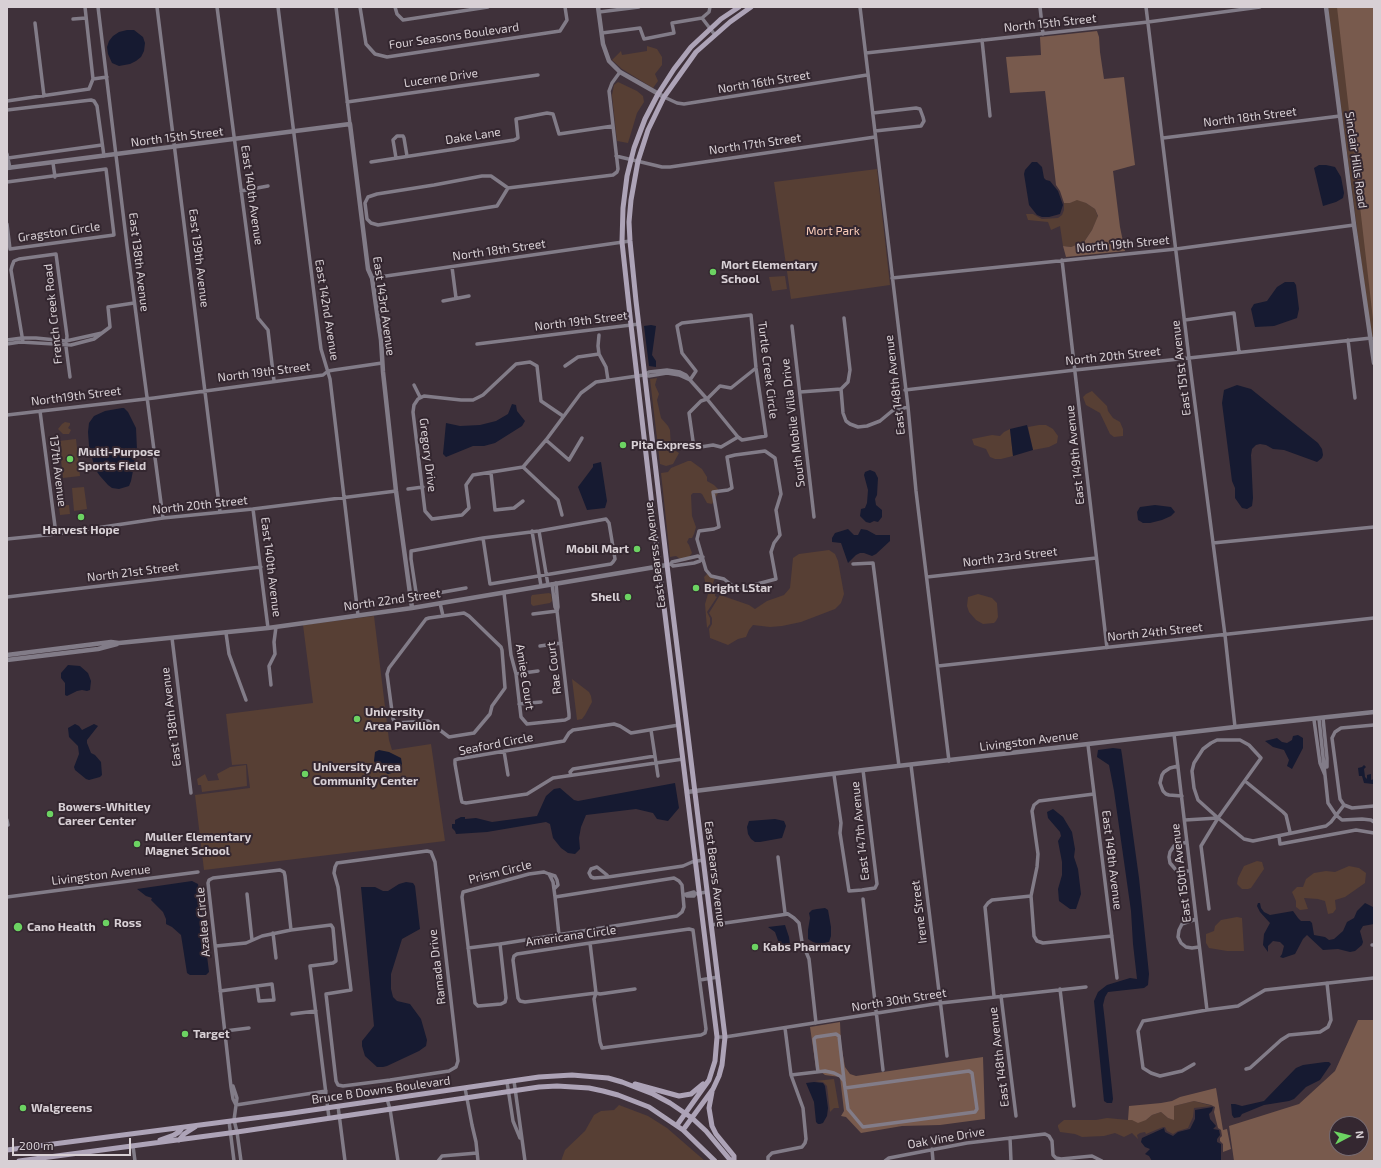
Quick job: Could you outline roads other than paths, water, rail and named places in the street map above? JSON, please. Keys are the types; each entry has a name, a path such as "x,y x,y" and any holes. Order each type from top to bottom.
{"main road":[{"name":"East Bearss Avenue","path":"677,1125 709,1080 715,1061 717,1037 698,893 696,862 631,325 622,242 623,208 630,160 644,119 658,94 674,69 691,47 710,29 739,7"},
{"name":"East Bearss Avenue","path":"684,1130 713,1089 719,1076 722,1065 725,1037 669,565 644,375 630,241 630,209 638,161 648,130 664,97 696,52 730,22 752,7"},
{"path":"623,208 630,209"},
{"path":"629,302 636,301"},
{"path":"646,451 653,451"},
{"name":"Bruce B Downs Boulevard","path":"7,1150 197,1126 557,1075 591,1075 622,1082 653,1094 686,1114 706,1131 731,1161"},
{"path":"622,1082 642,1085 679,1096 691,1094 709,1080"},
{"name":"Bruce B Downs Boulevard","path":"19,1161 238,1132 538,1087 557,1086 589,1088 603,1091 649,1107 684,1130 715,1161"},
{"path":"713,1089 709,1108 712,1126 716,1134 734,1156 734,1161"},
{"path":"179,1140 184,1134 197,1126"},
{"path":"146,1144 174,1135 182,1128"}],"street":[{"path":"7,101 89,89 93,79 85,7"},
{"name":"East 138th Avenue","path":"98,7 134,303 163,518"},
{"name":"East 139th Avenue","path":"157,7 206,390 220,512"},
{"name":"East 140th Avenue","path":"217,7 258,318 268,330 274,381"},
{"name":"East 142nd Avenue","path":"278,7 321,349 330,379 358,615"},
{"name":"East 143rd Avenue","path":"336,7 368,269 372,278 381,340 382,363 396,490 412,608"},
{"name":"Four Seasons Boulevard","path":"360,7 366,44 374,54 387,57 560,31 567,20 565,7"},
{"path":"395,7 397,14 403,20 488,7"},
{"path":"638,7 599,9 603,44 609,61 620,72 664,97"},
{"path":"602,33 640,28 644,39 674,33 672,23 702,18 709,12 710,7"},
{"name":"East 148th Avenue","path":"860,7 949,761"},
{"path":"1040,7 1043,34"},
{"name":"East 151st Avenue","path":"1146,7 1225,635 1235,727"},
{"name":"North 15th Street","path":"866,53 1148,22 1260,7"},
{"name":"Sinclair Hills Road","path":"1326,7 1354,225 1374,363"},
{"path":"73,19 86,18"},
{"path":"702,18 715,35"},
{"path":"35,23 44,96"},
{"path":"982,40 990,116"},
{"path":"508,188 497,206 378,225 371,223 367,219 365,203 368,197 376,194 482,176 491,176 508,188 613,174 617,172 618,169 609,91 612,83 620,72"},
{"name":"Lucerne Drive","path":"347,102 538,75"},
{"name":"North 16th Street","path":"664,97 677,103 684,104 868,75"},
{"path":"93,79 107,77"},
{"path":"7,110 91,100 94,101 97,106 104,156"},
{"path":"873,113 916,108 920,109 924,121 921,126 875,131"},
{"name":"Dake Lane","path":"371,162 514,140 518,138 516,119 547,113 553,114 559,134 613,126"},
{"name":"North 18th Street","path":"1163,138 1340,116"},
{"name":"North 15th Street","path":"8,168 350,124"},
{"path":"396,158 393,140 397,136 403,136 404,138 407,156"},
{"name":"North 17th Street","path":"616,156 662,167 670,167 876,137"},
{"path":"8,168 7,156 102,145"},
{"path":"54,163 55,177"},
{"name":"Gragston Circle","path":"7,182 55,177 106,169 114,235 10,249 7,224"},
{"path":"241,191 268,186"},
{"name":"North 19th Street","path":"892,278 1176,249 1354,225"},
{"name":"North 18th Street","path":"372,278 630,241"},
{"name":"French Creek Road","path":"22,340 12,270 14,261 18,259 56,254 67,336 66,343 70,377"},
{"name":"East 149th Avenue","path":"1062,260 1107,648"},
{"path":"452,267 456,298"},
{"path":"443,301 469,296"},
{"path":"7,340 66,343 103,332 110,327 108,307 134,303"},
{"path":"1185,320 1234,313 1238,352"},
{"name":"Turtle Creek Circle","path":"690,380 696,371 682,354 677,326 682,322 751,314 756,368 766,436 742,440 738,437"},
{"path":"800,392 841,389 848,382 850,375 844,318"},
{"name":"North 19th Street","path":"478,344 639,324"},
{"name":"South Mobile Villa Drive","path":"792,326 814,517"},
{"path":"599,335 598,346 606,367 608,380"},
{"name":"North 20th Street","path":"905,390 1370,338"},
{"path":"7,344 22,340"},
{"path":"1348,340 1355,398"},
{"path":"565,366 578,357 600,354"},
{"path":"414,385 420,397 428,396 465,401 473,400 482,395 516,364 530,362 537,366 541,401 563,416"},
{"name":"North 19th Street","path":"147,398 323,375 328,371 382,363"},
{"path":"562,515 558,500 524,467 584,390 596,382 644,375 649,376 673,373 690,380 707,399 738,437 721,447 713,445 694,448 689,413 701,402 707,399 720,386 731,388 756,368"},
{"path":"841,389 844,417 850,424 858,427 874,424 892,411 908,407"},
{"name":"Gregory Drive","path":"420,397 415,402 413,408 425,511 432,519 462,515 469,508 466,485 473,475 524,467"},
{"name":"North19th Street","path":"7,415 147,398"},
{"name":"137th Avenue","path":"40,411 56,534"},
{"path":"546,440 569,460 582,438"},
{"path":"765,451 770,454 774,458 781,494 776,510 780,535 774,543 771,552 776,579 742,588 734,587 724,579 711,576 706,570 702,558 697,539 699,531 718,527 713,492 732,488 727,457 765,451"},
{"path":"491,473 495,510 514,508 523,501"},
{"path":"408,489 423,487"},
{"name":"North 20th Street","path":"7,539 56,534 163,518 253,509 396,490"},
{"name":"East 140th Avenue","path":"253,509 268,628"},
{"path":"404,552 483,538 532,532 606,519 609,523 615,559 611,564 490,584 483,538"},
{"path":"1213,543 1374,527"},
{"name":"Rae Court","path":"539,530 546,575 552,584 558,607 557,611 569,714 569,718 565,720"},
{"path":"532,532 541,586"},
{"path":"411,551 416,592 418,595 421,596 466,588"},
{"path":"669,565 673,566 694,563 700,561 702,558"},
{"name":"North 23rd Street","path":"927,577 1096,558"},
{"path":"853,564 873,562 899,766"},
{"name":"North 22nd Street","path":"7,660 98,649 119,643 268,628 412,608 669,565"},
{"name":"North 21st Street","path":"7,597 260,567"},
{"name":"Amiee Court","path":"504,593 510,655 516,674 521,717 528,724 565,720"},
{"path":"440,603 443,616"},
{"path":"533,614 557,611"},
{"path":"466,614 501,647 505,688 492,706 490,714 474,733 449,737 428,721 396,723 393,719 388,674 389,668 426,619 443,616 466,614"},
{"name":"North 24th Street","path":"938,666 1374,618"},
{"path":"271,684 269,666 275,654 274,642 276,627"},
{"path":"226,633 229,654 246,700"},
{"name":"East 138th Avenue","path":"172,638 191,793"},
{"name":"North 22nd Street","path":"7,655 111,642 119,643"},
{"path":"540,646 561,643"},
{"path":"89,645 98,649"},
{"path":"50,655 62,648"},
{"path":"516,674 538,671"},
{"path":"520,704 541,702"},
{"name":"Livingston Avenue","path":"687,792 834,775 864,770 1374,712"},
{"path":"1319,719 1320,763 1326,776"},
{"path":"1319,719 1327,758 1326,776 1328,803 1336,815 1342,820 1362,819 1371,820 1374,822"},
{"name":"Seaford Circle","path":"679,725 631,733 614,724 573,730 562,742 458,759 455,760 455,764 462,802 466,803 527,794 550,779 683,759"},
{"path":"1374,725 1341,728 1335,732 1332,738 1340,798 1344,805 1352,808 1374,806"},
{"path":"654,729 658,776"},
{"name":"East 150th Avenue","path":"1174,734 1207,1010"},
{"path":"1209,909 1201,846 1218,818 1261,758 1249,745 1240,740 1217,740 1203,748 1194,763 1192,771 1194,788 1198,800 1218,818 1244,839 1253,841 1279,836 1290,832 1326,826 1344,805"},
{"name":"East 149th Avenue","path":"1088,745 1116,978"},
{"path":"504,752 508,775"},
{"path":"571,776 570,772 573,768 656,756"},
{"name":"Irene Street","path":"912,765 947,1056"},
{"path":"1178,766 1170,768 1164,772 1160,783 1166,794 1182,796"},
{"name":"East 147th Avenue","path":"834,775 841,822 840,833 849,891 875,888 877,884 864,770"},
{"path":"1244,781 1286,815 1290,832"},
{"path":"1094,794 1039,801 1034,805 1032,811 1038,854 1031,896 1034,936 1037,941 1043,943 1112,936"},
{"path":"1185,820 1218,818"},
{"path":"7,820 8,826"},
{"path":"1279,836 1280,844 1356,830 1374,833"},
{"path":"1187,842 1174,846 1169,857 1170,863 1176,870 1190,871"},
{"name":"Ramada Drive","path":"427,851 430,852 434,862 458,1061 456,1067 449,1071 390,1080 343,1086 338,1085 336,1081 326,994 351,990 338,887 334,873 337,863 427,851"},
{"path":"778,857 785,913 799,923 802,942 808,954 816,1023"},
{"path":"608,877 597,866 591,869 589,873 591,877 594,878 608,877 684,866 703,860"},
{"name":"Azalea Circle","path":"236,1105 233,1099 208,883 213,878 280,870 284,872 291,930"},
{"name":"Livingston Avenue","path":"7,897 198,872"},
{"name":"Prism Circle","path":"500,944 506,998 505,1002 502,1004 478,1006 475,1003 462,897 463,892 529,874 544,872 555,876 558,880 558,885 554,890 559,935"},
{"path":"468,948 677,916 682,912 684,907 682,885 674,878 555,897"},
{"path":"684,895 694,896 698,893 707,892"},
{"path":"247,894 252,940"},
{"name":"East 148th Avenue","path":"994,996 985,907 992,900 1031,896"},
{"path":"863,899 883,1070"},
{"path":"711,926 788,914"},
{"path":"1196,919 1182,924 1178,937 1181,943 1186,947 1199,947"},
{"path":"216,946 246,942 273,933 291,930 327,925 331,925 333,928 336,961 333,963 310,966 329,1118"},
{"name":"Americana Circle","path":"596,993 525,1002 520,1001 518,998 513,960 514,956 517,954 590,943 693,930 700,980"},
{"path":"273,933 276,958"},
{"path":"590,943 596,993 594,999 602,1048 701,1035 706,1029 700,980 718,977"},
{"path":"1194,1064 1182,1071 1160,1076 1143,1068 1138,1031 1143,1021 1238,1006 1265,990 1374,978"},
{"path":"220,991 257,986 272,984 274,1000 259,1001 257,986"},
{"path":"1246,1068 1250,1068 1281,1040 1289,1035 1320,1032 1328,1027 1331,1020 1327,984"},
{"name":"North 30th Street","path":"717,1037 785,1028 941,1003 1086,986"},
{"path":"596,993 600,994 635,989"},
{"path":"1060,989 1074,1106"},
{"name":"East 148th Avenue","path":"1001,996 1016,1116"},
{"path":"292,1014 316,1011"},
{"path":"225,1031 249,1028"},
{"path":"768,1161 768,1157 772,1153 802,1147 806,1139 803,1108 791,1075 785,1028"},
{"path":"818,1072 814,1039 816,1037 836,1034 839,1036 844,1081 845,1088 848,1109 863,1127 975,1112 977,1109 972,1073 969,1071 845,1088"},
{"path":"791,1075 826,1071 840,1076 844,1081"},
{"path":"511,1091 514,1081"},
{"path":"507,1082 511,1091 513,1121 522,1142 525,1161"},
{"name":"Azalea Circle","path":"231,1121 237,1098 232,1084"},
{"path":"465,1088 476,1142 478,1161"},
{"path":"236,1105 326,1091"},
{"path":"237,1098 246,1103"},
{"path":"387,1099 390,1109 398,1161"},
{"path":"338,1106 345,1161"},
{"path":"231,1121 238,1132 241,1161"},
{"path":"231,1121 230,1133 234,1161"},
{"name":"Oak Vine Drive","path":"886,1161 889,1158 967,1143 1044,1134 1049,1136 1052,1141 1053,1155 1056,1158 1061,1159 1092,1156 1102,1161"},
{"path":"1010,1138 1011,1161"},
{"path":"133,1146 135,1161"},
{"path":"932,1149 933,1161"},
{"path":"438,1161 442,1156 477,1153"}],"water":[{"path":"134,30 143,37 145,43 144,51 141,57 136,61 119,66 112,63 107,47 113,36 119,32"},
{"path":"1032,162 1037,162 1042,167 1044,178 1050,181 1058,191 1063,205 1060,214 1042,217 1037,215 1029,205 1024,174 1025,170"},
{"path":"1319,165 1335,167 1341,177 1344,193 1343,198 1323,206 1314,168"},
{"path":"1285,282 1294,282 1296,285 1299,309 1297,318 1274,326 1255,327 1251,309 1254,304 1267,301 1277,287"},
{"path":"644,326 656,326 652,355 656,361 656,367 649,366"},
{"path":"1237,385 1251,389 1318,443 1322,449 1323,455 1317,462 1284,450 1273,449 1266,445 1256,445 1252,449 1251,455 1252,506 1247,509 1242,508 1235,498 1235,488 1232,481 1222,403 1224,390"},
{"path":"512,404 516,405 517,411 525,421 522,426 495,443 484,446 473,446 446,457 443,454 446,423 460,426 480,425 496,421 508,414"},
{"path":"122,408 128,412 136,428 137,450 129,486 119,489 112,488 108,485 95,469 89,446 88,432 89,423 94,416 105,411"},
{"path":"1027,425 1033,450 1013,456 1010,429"},
{"path":"601,462 607,501 605,508 587,510 578,487 593,467 593,464"},
{"path":"870,470 875,472 878,478 877,495 875,499 876,505 882,510 882,517 878,522 874,521 870,523 866,522 860,516 861,509 865,508 867,503 868,490 864,475 865,472"},
{"path":"1155,505 1171,507 1175,512 1171,516 1162,520 1150,523 1143,523 1138,520 1137,512 1140,507"},
{"path":"848,529 854,535 858,535 861,529 867,530 876,535 890,535 890,541 876,554 872,556 860,553 848,563 841,543 832,542 832,538 835,533"},
{"path":"68,665 80,666 88,673 91,681 90,690 77,691 67,696 65,695 65,683 61,678 61,673"},
{"path":"75,724 82,730 94,724 98,726 87,740 87,743 91,753 101,762 102,775 100,777 89,780 75,770 74,767 79,754 78,746 69,737 68,728"},
{"path":"1298,735 1303,738 1303,748 1292,769 1287,766 1289,760 1284,750 1273,747 1265,741 1277,738 1282,742 1287,743 1292,740 1293,736"},
{"path":"1113,748 1121,749 1122,755 1139,878 1149,974 1148,985 1144,988 1108,992 1105,997 1103,1005 1113,1099 1112,1103 1107,1103 1104,1101 1094,1001 1098,992 1107,985 1130,978 1137,979 1131,911 1114,791 1109,765 1097,757 1098,750"},
{"path":"379,750 389,752 401,758 402,764 400,771 388,774 378,769 374,761 375,752"},
{"path":"1364,765 1366,767 1364,769 1365,777 1367,779 1367,775 1371,774 1371,780 1374,779 1373,784 1364,783 1362,776 1359,776 1358,768"},
{"path":"675,783 679,808 668,821 657,819 653,813 636,809 586,815 581,827 579,838 580,849 575,854 568,853 561,848 553,838 550,824 546,822 487,832 456,834 452,828 452,824 455,824 455,820 461,817 465,817 465,819 476,818 492,822 537,816 546,796 554,789 560,788 574,800 578,801"},
{"path":"1053,809 1063,817 1072,832 1075,849 1074,857 1078,869 1081,894 1076,909 1070,909 1059,901 1058,889 1062,875 1062,862 1058,841 1061,836 1060,832 1048,818 1047,812"},
{"path":"775,819 784,821 786,826 782,838 760,842 755,842 751,839 748,834 747,827 749,821"},
{"path":"192,881 198,884 209,972 206,975 190,975 187,973 181,935 166,924 166,919 163,912 151,900 152,898 146,896 137,889"},
{"path":"406,882 413,883 415,886 420,929 402,939 391,974 391,989 393,997 397,1001 410,1004 421,1019 427,1040 426,1046 419,1051 387,1066 377,1067 365,1056 362,1046 362,1041 374,1026 361,887 375,887 383,891 388,891 399,884"},
{"path":"1258,903 1260,903 1264,912 1270,915 1293,911 1301,921 1310,921 1312,923 1314,935 1325,937 1329,940 1334,939 1343,931 1347,922 1354,918 1357,911 1365,903 1373,907 1374,924 1363,926 1360,931 1363,942 1362,945 1355,951 1350,952 1338,949 1323,950 1307,935 1303,939 1295,954 1283,958 1280,957 1284,946 1280,942 1273,941 1268,946 1268,952 1263,945 1264,934 1270,923 1260,912 1257,906"},
{"path":"825,908 828,910 831,936 829,942 819,944 808,939 809,913 812,910"},
{"path":"785,925 790,945 785,947 780,946 775,932 768,927"},
{"path":"1329,1062 1331,1064 1320,1080 1306,1087 1294,1099 1264,1105 1242,1114 1240,1117 1234,1118 1232,1115 1231,1104 1242,1106 1264,1101 1296,1068 1303,1065"},
{"path":"806,1083 823,1083 825,1086 828,1108 827,1116 823,1123 820,1124 816,1122 814,1102"},
{"path":"1213,1107 1209,1114 1210,1119 1216,1126 1213,1129 1219,1130 1220,1135 1217,1142 1221,1144 1221,1161 1152,1161 1149,1156 1145,1154 1150,1149 1145,1147 1141,1142 1142,1138 1164,1128 1165,1132 1173,1136 1178,1132 1190,1129 1195,1119 1195,1110"}],"place":[{"name":"Mort Elementary School","path":"713,272"},
{"name":"Pita Express","path":"623,445"},
{"name":"Multi-Purpose Sports Field","path":"70,459"},
{"name":"Harvest Hope","path":"81,517"},
{"name":"Mobil Mart","path":"637,549"},
{"name":"Bright LStar","path":"696,588"},
{"name":"Shell","path":"628,597"},
{"name":"University Area Pavilion","path":"357,719"},
{"name":"University Area Community Center","path":"305,774"},
{"name":"Bowers-Whitley Career Center","path":"50,814"},
{"name":"Muller Elementary Magnet School","path":"137,844"},
{"name":"Ross","path":"106,923"},
{"name":"Cano Health","path":"18,927"},
{"name":"Kabs Pharmacy","path":"755,947"},
{"name":"Target","path":"185,1034"},
{"name":"Walgreens","path":"23,1108"}],"park label":[{"name":"Mort Park","path":"833,231"}]}
